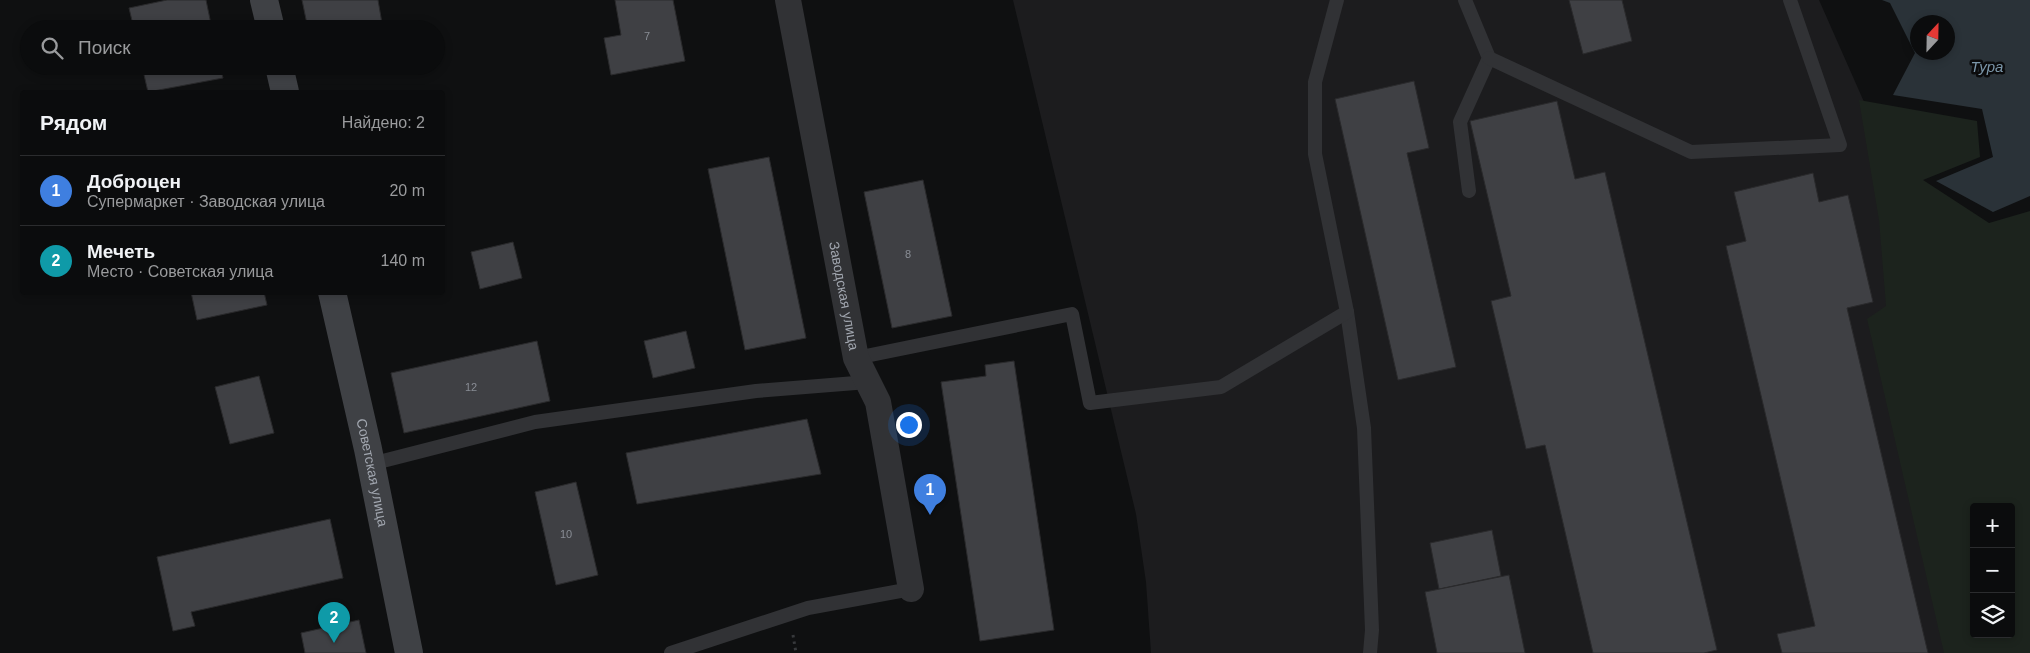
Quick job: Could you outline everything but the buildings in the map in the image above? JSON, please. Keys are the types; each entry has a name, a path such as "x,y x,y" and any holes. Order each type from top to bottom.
{"main road":[{"path":"264,0 269,20"},
{"path":"281,75 285,90"},
{"name":"Советская улица","path":"333,295 371,464 409,653"}],"street":[{"name":"Заводская улица","path":"788,0 856,358 878,402 911,589"}],"lane":[{"path":"1338,0 1315,82 1315,154 1347,312 1364,428 1372,630 1370,653"},
{"path":"1464,0 1489,58 1690,152 1840,145 1790,0"},
{"path":"1469,191 1460,122 1489,58"},
{"path":"856,358 1072,314 1090,403 1221,387 1347,312"},
{"path":"371,464 535,422 756,391 868,382"},
{"path":"671,653 808,608 911,589"}],"shaded area":[{"path":"1013,0 1819,0 1929,249 2030,324 2030,653 1151,653 1146,582 1136,514"},
{"path":"1859,100 1977,121 1980,157 1923,180 1989,223 2030,211 2030,653 1944,653 1867,319 1886,306 1879,220"}],"water":[{"name":"Тура","path":"1882,0 2030,0 2030,196 1993,212 1936,181 1993,157 1982,109 1893,95 1911,60 1955,60 1955,15 1910,15 1910,43 1890,3"}],"place":[{"name":"Доброцен","path":"930,515"},
{"name":"Мечеть","path":"334,643"}]}
